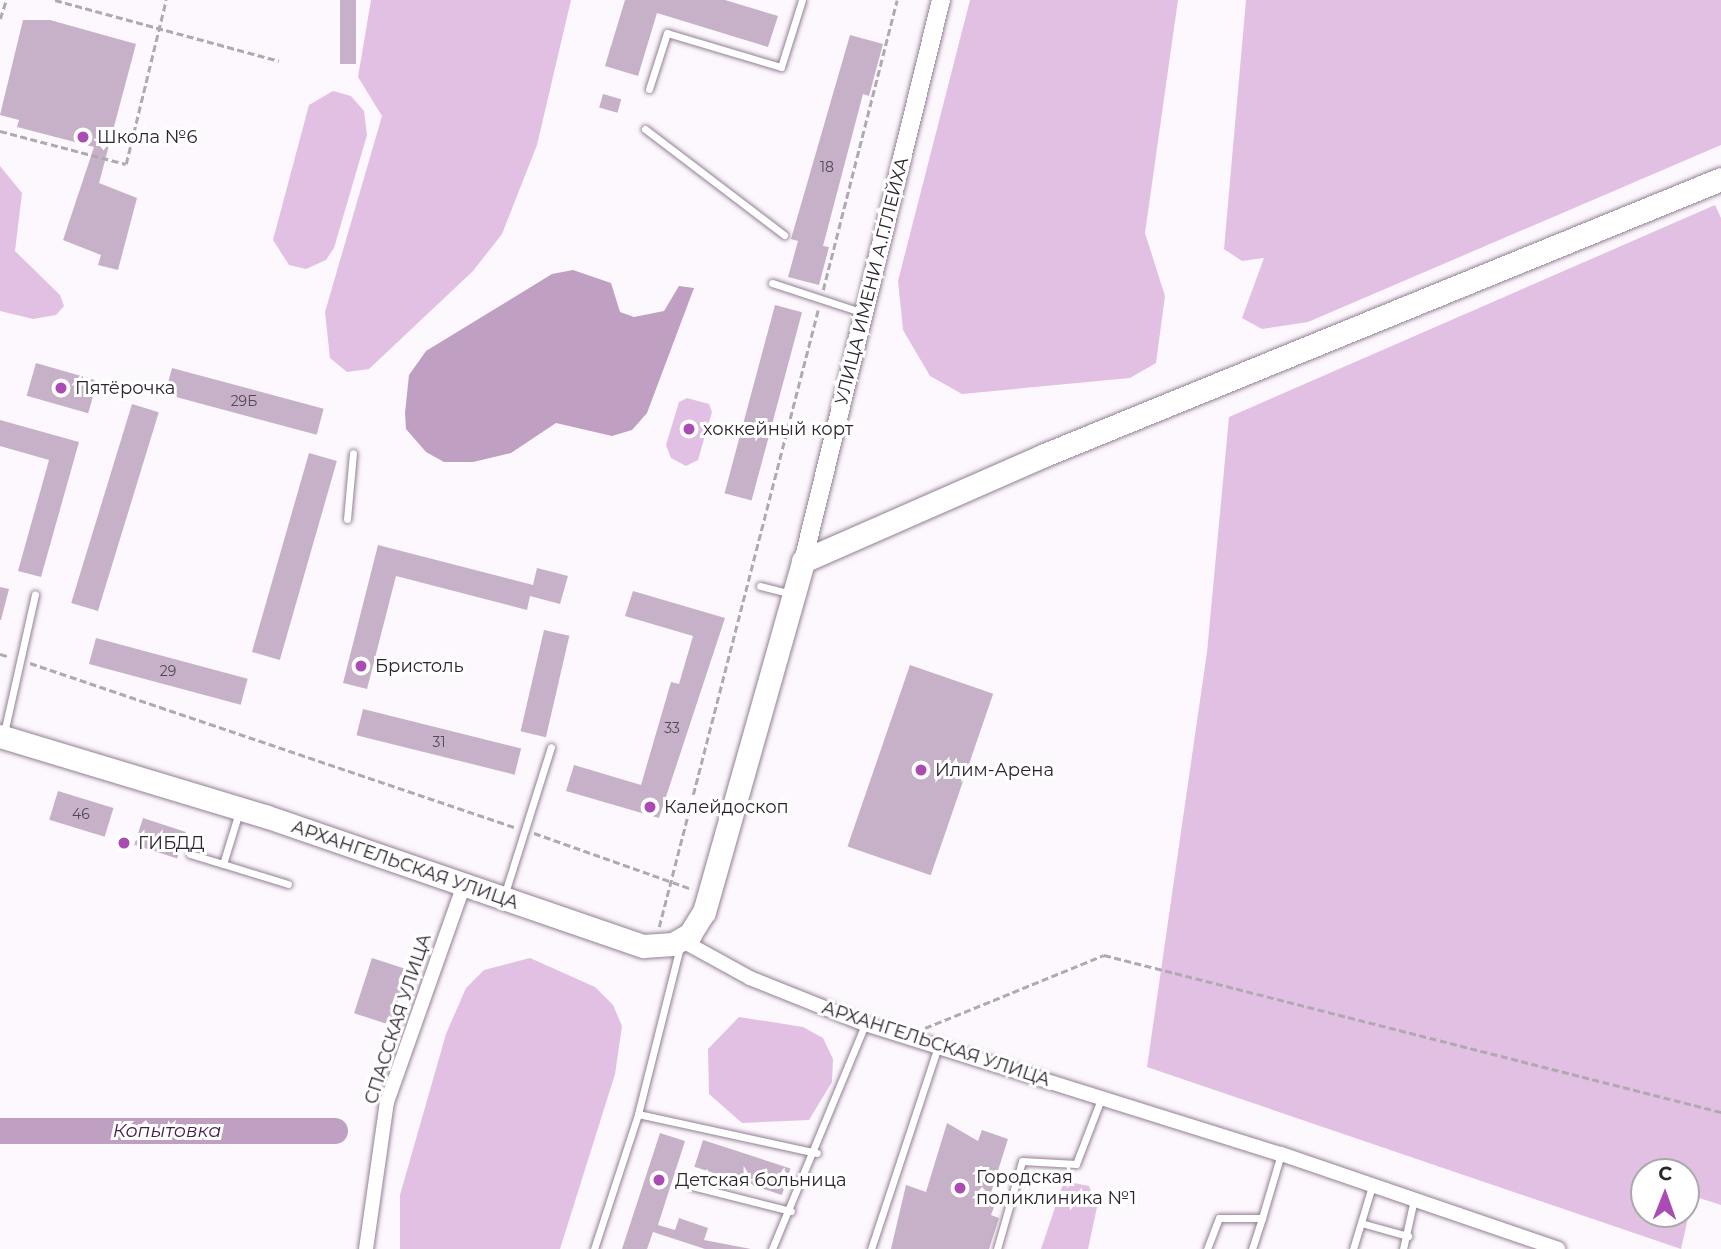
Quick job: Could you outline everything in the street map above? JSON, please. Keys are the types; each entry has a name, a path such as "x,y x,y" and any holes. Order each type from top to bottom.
{"main road":[{"path":"653,947 681,940 700,921 803,561 1042,456 1721,179"},
{"name":"АРХАНГЕЛЬСКАЯ УЛИЦА","path":"1,736 240,808 463,887 653,947"}],"street":[{"name":"УЛИЦА ИМЕНИ А.Г.ГЛЕЙХА","path":"803,561 941,0"},
{"name":"СПАССКАЯ УЛИЦА","path":"366,1249 387,1102 463,887"},
{"name":"АРХАНГЕЛЬСКАЯ УЛИЦА","path":"681,940 750,978 865,1024 939,1044 1101,1099 1281,1154 1558,1249"}],"lane":[{"path":"649,89 667,33 781,67 802,0"},
{"path":"645,129 784,234"},
{"path":"772,283 864,313"},
{"path":"347,519 354,453"},
{"path":"760,586 794,595"},
{"path":"1,736 35,594"},
{"path":"503,899 551,747"},
{"path":"223,864 240,808"},
{"path":"190,854 288,884"},
{"path":"594,1249 638,1114 681,940"},
{"path":"772,1249 817,1153 865,1024"},
{"path":"871,1249 939,1044"},
{"path":"997,1249 1022,1161 1076,1164 1101,1099"},
{"path":"638,1114 817,1153"},
{"path":"1252,1249 1281,1154"},
{"path":"1353,1249 1373,1185"},
{"path":"692,1186 790,1212"},
{"path":"1403,1249 1414,1199"},
{"path":"1207,1249 1219,1219 1262,1218"},
{"path":"1361,1223 1408,1236"}],"path":[{"path":"0,19 6,0"},
{"path":"55,0 279,61"},
{"path":"0,131 126,164 162,28 166,0"},
{"path":"653,947 672,882 897,0"},
{"path":"0,654 525,830 709,895"},
{"path":"907,1036 1104,955 1721,1112"}],"shaded area":[{"path":"371,0 571,0 537,145 502,234 473,271 369,369 347,372 330,358 325,312 382,116 358,77"},
{"path":"970,0 1178,0 1145,233 1165,296 1156,363 1130,378 962,394 930,376 903,330 898,281"},
{"path":"1246,0 1721,0 1721,145 1308,322 1262,329 1242,318 1264,258 1242,261 1224,249"},
{"path":"333,91 351,96 364,111 367,135 334,248 326,260 306,269 289,265 273,240 309,105"},
{"path":"0,166 22,193 15,251 60,295 64,306 56,315 33,319 0,311"},
{"path":"1715,205 1721,218 1721,1205 1700,1198 1700,1158 1630,1158 1630,1228 1686,1228 1681,1249 1147,1067 1207,652 1229,417"},
{"path":"573,270 611,283 620,312 634,317 664,311 679,286 694,288 647,413 632,430 612,436 556,423 511,453 473,462 444,462 426,452 406,429 405,413 409,375 426,351 552,274"},
{"name":"хоккейный корт","path":"687,398 709,404 712,412 698,460 686,466 671,458 666,445 679,402"},
{"path":"530,958 595,987 613,1005 622,1026 615,1074 560,1249 400,1249 400,1195 446,1034 466,988 484,970"},
{"path":"739,1017 803,1027 823,1038 833,1059 832,1082 809,1120 742,1123 709,1094 708,1049"},
{"path":"1064,1181 1089,1186 1097,1207 1088,1249 1041,1249"}],"building":[{"path":"340,0 356,0 356,64 340,64"},
{"path":"625,0 725,0 778,16 768,47 657,13 638,76 605,66"},
{"name":"Школа №6","path":"23,20 50,20 136,44 99,183 137,198 118,270 98,265 101,255 63,240 94,147 17,127 19,120 0,115"},
{"path":"850,35 883,44 869,96 863,94 823,246 829,247 819,285 788,277 798,241 791,239"},
{"path":"603,94 621,99 617,113 599,107"},
{"path":"775,305 802,312 752,501 725,493"},
{"path":"36,363 98,381 88,413 27,396"},
{"path":"172,368 324,409 317,435 165,394"},
{"path":"132,404 159,412 98,611 71,603"},
{"path":"0,420 79,442 41,577 18,571 49,460 0,446"},
{"path":"309,453 337,461 280,660 252,652"},
{"path":"378,545 533,585 537,568 568,576 560,604 530,596 527,610 396,576 367,689 343,683"},
{"path":"0,587 9,589 1,620 0,620"},
{"path":"633,591 725,618 659,818 566,791 574,765 641,785 671,682 679,684 693,636 625,616"},
{"path":"544,630 569,636 546,737 521,731"},
{"path":"96,638 248,679 241,705 89,664"},
{"name":"Илим-Арена","path":"910,665 993,694 931,875 847,847"},
{"path":"363,709 521,748 515,775 356,735"},
{"path":"58,791 113,808 105,837 49,820"},
{"path":"143,818 186,832 177,859 134,845"},
{"path":"372,958 408,970 390,1025 354,1013"},
{"name":"Городская поликлиника №1","path":"947,1123 978,1141 982,1130 1008,1139 988,1202 995,1204 991,1215 999,1218 989,1249 891,1249 906,1185 926,1192"},
{"name":"Детская больница","path":"660,1133 685,1141 658,1225 675,1230 679,1218 708,1228 704,1240 751,1249 705,1249 653,1232 647,1249 622,1249"},
{"path":"703,1140 790,1168 782,1195 694,1167"}],"waterway":[{"name":"Копытовка","path":"0,1131 335,1131"}],"place":[{"name":"Школа №6","path":"83,137"},
{"name":"Пятёрочка","path":"61,388"},
{"name":"хоккейный корт","path":"689,429"},
{"name":"Бристоль","path":"361,666"},
{"name":"Илим-Арена","path":"921,770"},
{"name":"Калейдоскоп","path":"650,807"},
{"name":"ГИБДД","path":"124,843"},
{"name":"Детская больница","path":"659,1180"},
{"name":"Городская поликлиника №1","path":"960,1188"}]}
